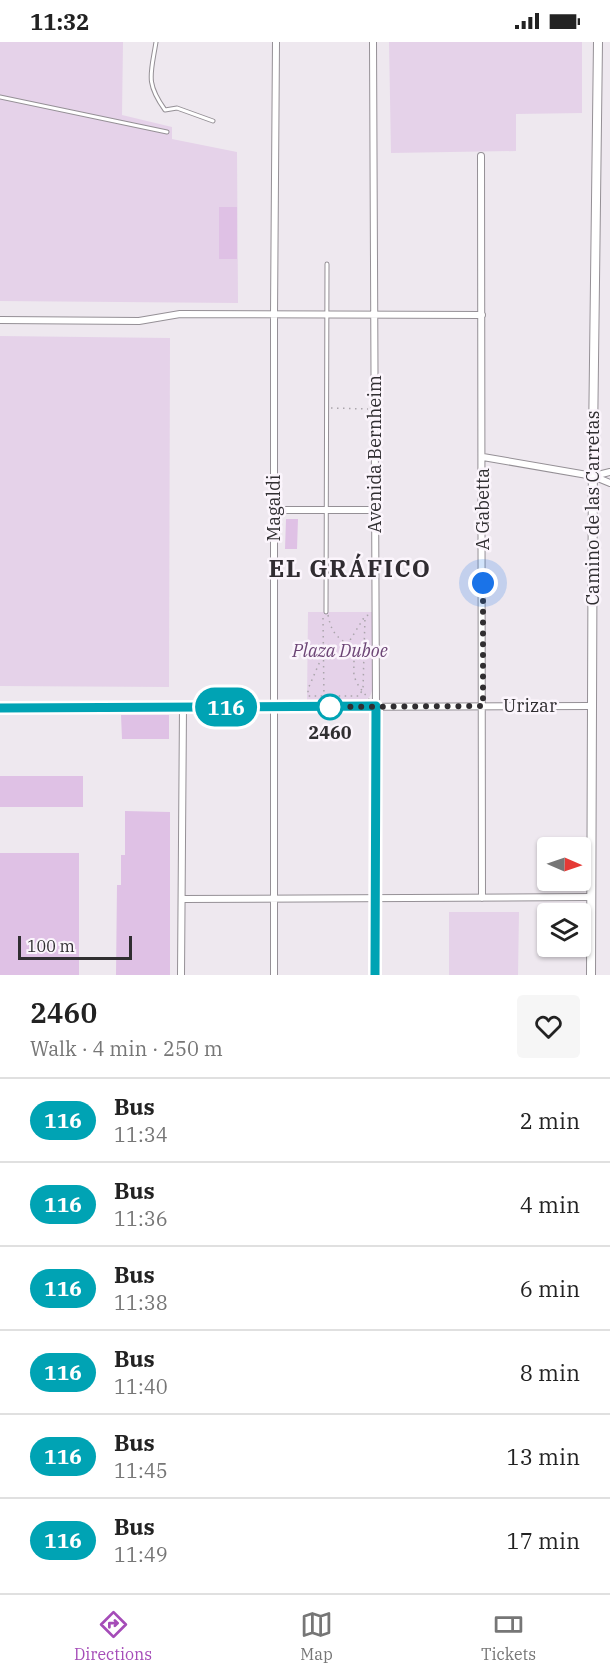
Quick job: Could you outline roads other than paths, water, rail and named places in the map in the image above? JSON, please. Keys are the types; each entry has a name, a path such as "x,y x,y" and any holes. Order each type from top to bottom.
{"street":[{"name":"Magaldi","path":"274,975 276,42"},
{"name":"Avenida Bernheim","path":"373,42 375,975"},
{"name":"Camino de las Carretas","path":"591,975 598,42"},
{"name":"A Gabetta","path":"481,156 482,898"},
{"path":"0,320 139,321 180,314 482,315"},
{"path":"483,457 593,476 610,483"},
{"path":"593,476 610,472"},
{"path":"274,510 375,510"},
{"name":"Urizar","path":"0,708 592,706"},
{"path":"181,975 183,707"},
{"path":"182,899 592,897"}],"lane":[{"path":"156,42 150,80 156,97 165,110 177,108 213,121"},
{"path":"0,97 167,132"},
{"path":"326,612 327,264"}],"place":[{"name":"2460","path":"330,707"}],"district":[{"name":"EL GRÁFICO","path":"350,569"}],"park label":[{"name":"Plaza Duboe","path":"340,651"}]}
